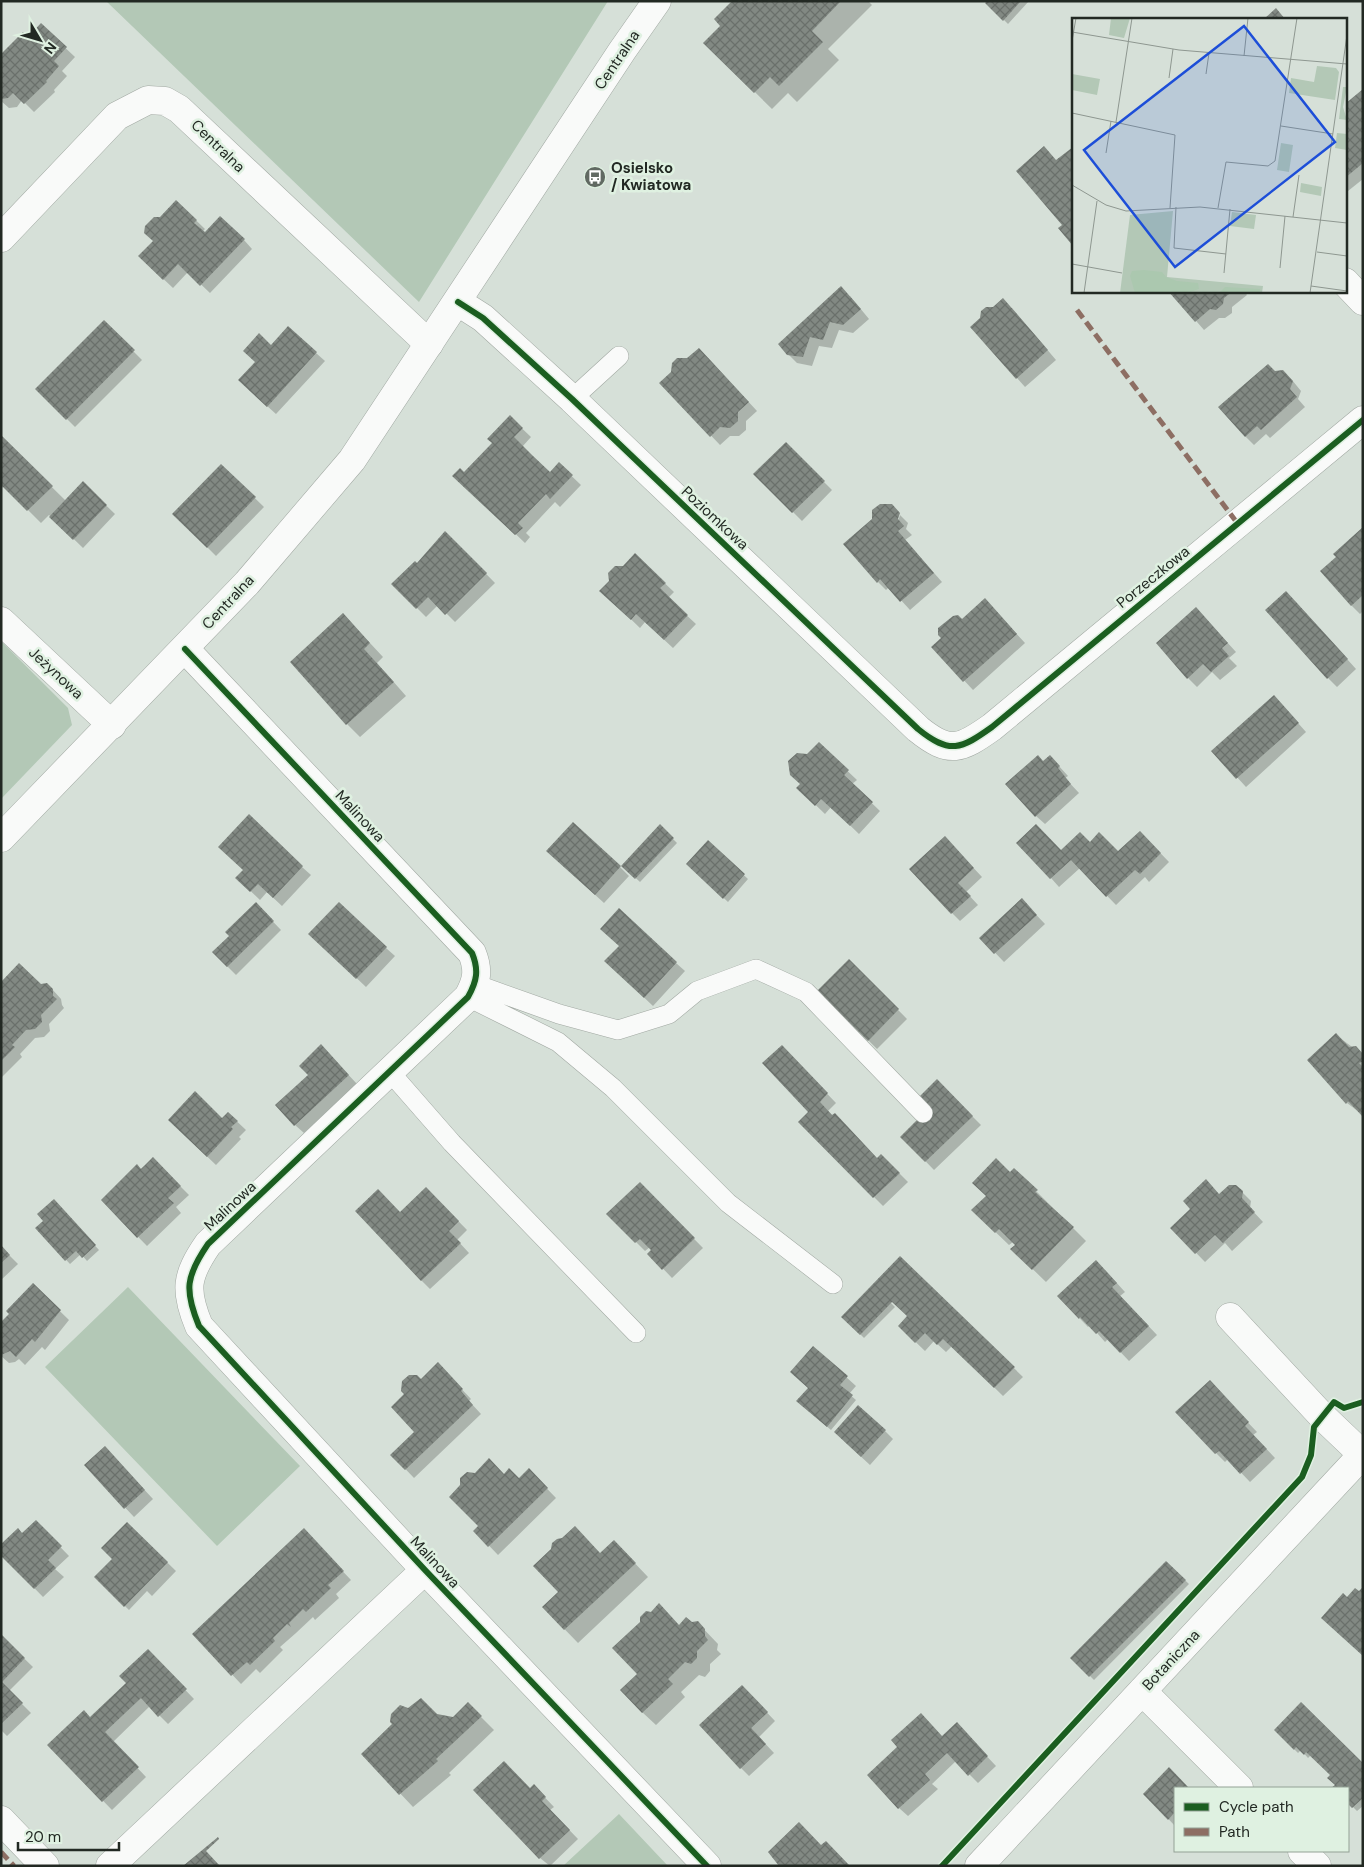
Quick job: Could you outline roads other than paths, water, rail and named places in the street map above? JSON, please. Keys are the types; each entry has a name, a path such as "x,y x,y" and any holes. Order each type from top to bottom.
{"street":[{"name":"Centralna","path":"1,838 185,649 247,582 352,460 657,1"},
{"name":"Centralna","path":"1,238 117,116 148,100 165,101 179,109 429,344"},
{"path":"1346,283 1363,301"},
{"name":"Poziomkowa","path":"458,302 483,318 572,399 918,729 941,745 956,748"},
{"name":"Porzeczkowa","path":"956,748 971,742 992,726 1363,420"},
{"name":"Jeżynowa","path":"1,622 112,725"},
{"name":"Malinowa","path":"185,649 472,953 478,967 472,991 390,1072 208,1244 194,1264 189,1284 189,1304 198,1326 425,1570 707,1866"},
{"name":"Botaniczna","path":"979,1866 1363,1454 1322,1416 1230,1317"},
{"name":"Malinowa","path":"110,1866 425,1570"},
{"path":"1142,1691 1238,1787"},
{"path":"1,1820 45,1866"},
{"path":"1303,1852 1317,1866"}],"lane":[{"path":"572,399 619,356"},
{"path":"472,991 618,1030 669,1014 697,991 756,968 806,992 923,1113"},
{"path":"472,991 558,1042 613,1088 728,1203 833,1284"},
{"path":"390,1072 452,1143 636,1333"}],"place":[{"name":"Osielsko / Kwiatowa","path":"595,177"}]}
